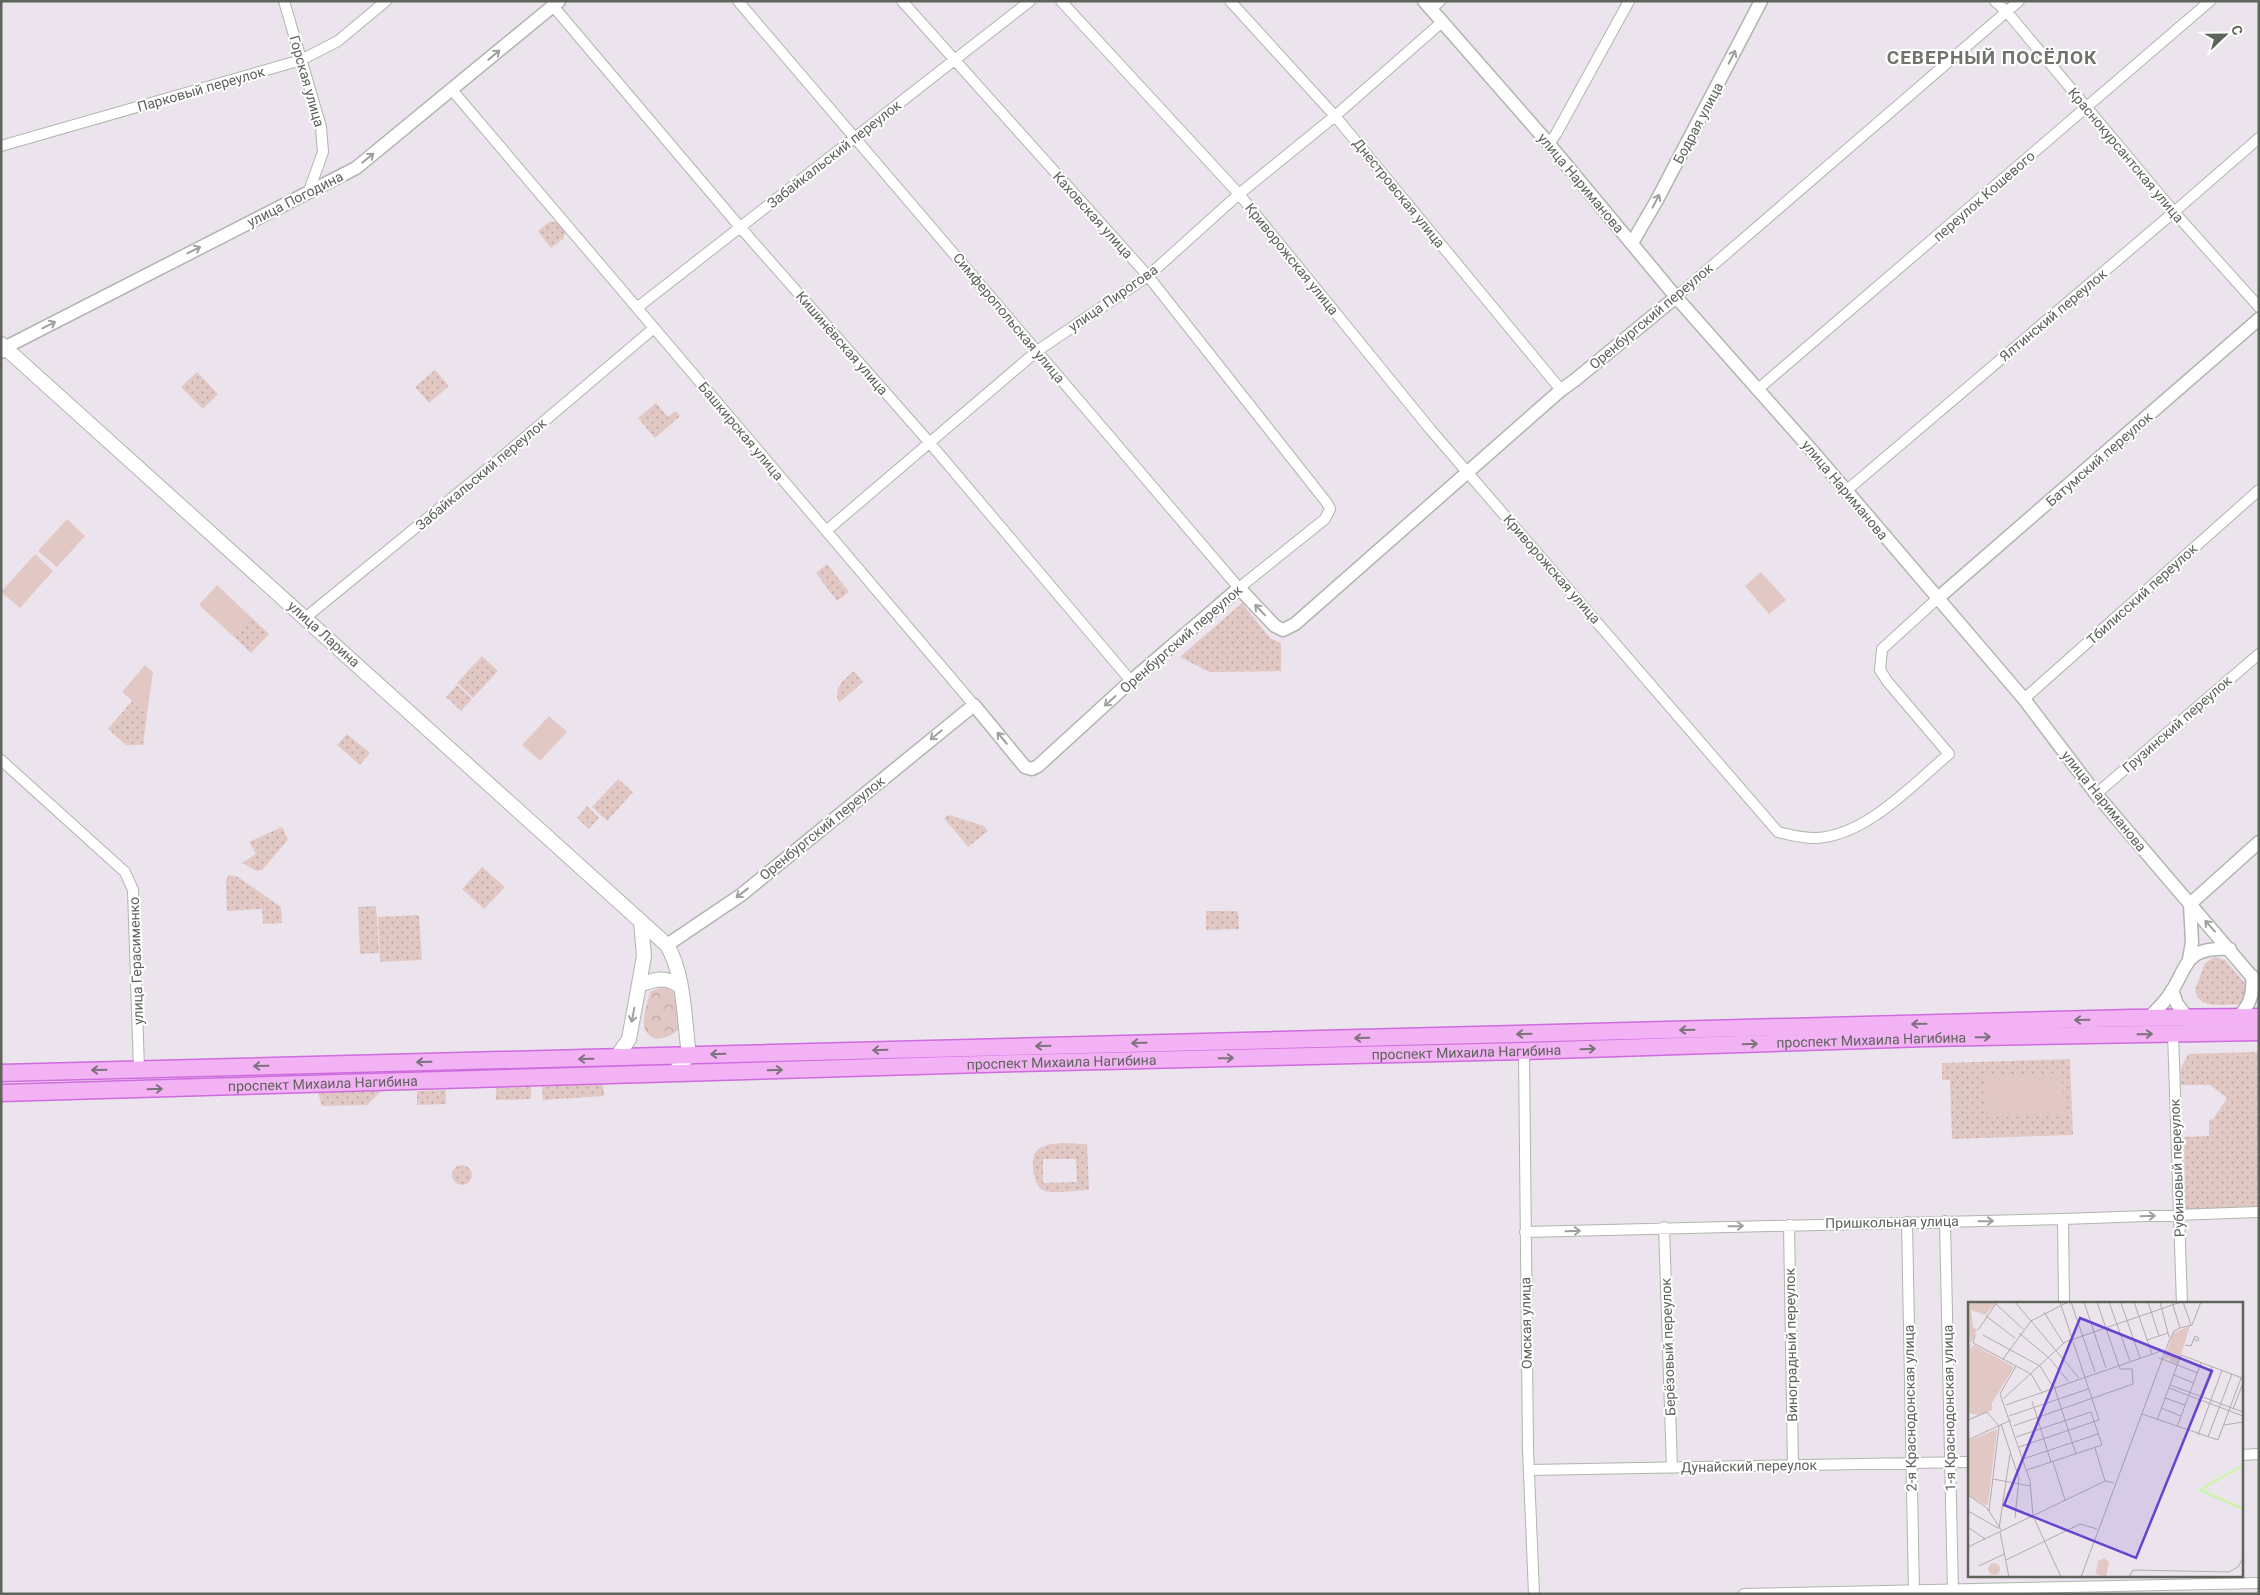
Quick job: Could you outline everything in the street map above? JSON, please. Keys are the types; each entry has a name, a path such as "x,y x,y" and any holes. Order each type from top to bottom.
{"main road":[{"name":"улица Ларина","path":"2,346 666,945"},
{"path":"616,1058 628,1039 639,985 644,956 641,922"},
{"path":"644,956 654,948 666,945 674,960 680,986 689,1055 674,1073"},
{"path":"639,985 660,978 672,980 680,986"},
{"name":"проспект Михаила Нагибина","path":"1,1093 1928,1038 2259,1017"},
{"name":"проспект Михаила Нагибина","path":"1,1073 2148,1018 2177,1023 2208,1033 2259,1032"},
{"path":"628,1039 635,1057 645,1074"}],"street":[{"name":"Горская улица","path":"284,1 321,127 323,152 310,191"},
{"name":"Парковый переулок","path":"1,146 301,60 338,41 386,1"},
{"name":"Симферопольская улица","path":"738,1 1238,588 1275,626 1283,630"},
{"name":"Каховская улица","path":"902,1 954,62 1148,276 1330,509"},
{"name":"Забайкальский переулок","path":"638,307 1030,1"},
{"name":"Криворожская улица","path":"1061,1 1239,194 1430,429 1468,470 1778,832 1792,836 1826,837 1858,825 1881,811 1949,754 1887,682 1880,670 1882,649 1938,598"},
{"name":"Днестровская улица","path":"1230,1 1335,116 1561,390"},
{"path":"1549,144 1629,1"},
{"name":"Бодрая улица","path":"1632,243 1657,200 1761,1"},
{"name":"Краснокурсантская улица","path":"1995,1 2174,212 2259,306"},
{"name":"Оренбургский переулок","path":"1283,630 1294,624 1561,390 1676,297 2019,1"},
{"name":"переулок Кошевого","path":"1757,390 2210,1"},
{"name":"улица Погодина","path":"2,346 356,168 556,4"},
{"name":"Кишинёвская улица","path":"556,4 740,227 929,442 1131,681"},
{"name":"улица Нариманова","path":"1432,4 1442,22 1549,144 1676,297 1847,490 2024,699 2096,794 2256,981"},
{"name":"улица Пирогова","path":"826,531 1037,351 1148,276 1239,194 1335,116 1442,22"},
{"name":"Башкирская улица","path":"452,90 638,307 1025,767 1032,769"},
{"name":"Ялтинский переулок","path":"1847,490 2259,138"},
{"path":"320,161 328,176 338,177"},
{"name":"Батумский переулок","path":"1938,598 2259,319"},
{"name":"Забайкальский переулок","path":"305,618 496,462 654,328"},
{"name":"Тбилисский переулок","path":"2024,699 2259,490"},
{"name":"Оренбургский переулок","path":"1032,769 1038,766 1131,681 1238,588 1325,519 1330,509"},
{"name":"Грузинский переулок","path":"2096,794 2259,654"},
{"name":"Оренбургский переулок","path":"666,945 741,895 974,705"},
{"name":"улица Герасименко","path":"1,760 125,872 130,879 133,890 139,1069"},
{"path":"2148,1018 2165,1002 2189,959 2192,942 2190,904 2259,842"},
{"path":"2189,959 2209,950 2230,949"},
{"path":"2208,1033 2238,1017 2247,1009 2256,981"},
{"path":"2172,990 2177,1004 2177,1023"},
{"name":"Рубиновый переулок","path":"2177,1023 2182,1302"},
{"name":"Омская улица","path":"1524,1051 1524,1232 1529,1470 1534,1594"},
{"name":"Пришкольная улица","path":"1524,1232 1664,1227 2063,1219 2259,1212"},
{"path":"2063,1219 2064,1302"},
{"name":"1-я Краснодонская улица","path":"1945,1221 1953,1592"},
{"name":"2-я Краснодонская улица","path":"1906,1222 1914,1592"},
{"name":"Виноградный переулок","path":"1789,1225 1793,1466"},
{"name":"Берёзовый переулок","path":"1664,1227 1672,1468"},
{"path":"2242,1455 2259,1454"},
{"name":"Дунайский переулок","path":"1529,1470 1968,1462"},
{"path":"1744,1594 1953,1592 2259,1584"}],"green space":[{"path":"549,222 557,222 565,232 563,239 551,248 538,231"},
{"path":"435,370 449,386 429,403 415,387"},
{"path":"197,372 218,394 203,409 181,387"},
{"path":"656,403 668,417 676,411 680,416 655,438 638,418"},
{"path":"67,519 85,536 57,567 38,551"},
{"path":"35,554 53,571 20,608 1,592"},
{"path":"827,564 849,592 837,601 816,573"},
{"path":"1761,572 1786,600 1769,614 1745,586"},
{"path":"217,585 250,616 232,635 199,605"},
{"path":"1242,603 1270,638 1281,643 1281,671 1209,672 1180,657"},
{"path":"250,616 269,634 251,653 232,635"},
{"path":"482,656 498,671 473,698 457,683"},
{"path":"145,665 153,672 147,714 122,692"},
{"path":"854,671 863,682 839,703 837,697 838,688"},
{"path":"457,685 472,699 461,711 446,697"},
{"path":"132,701 147,714 143,745 126,745 108,729"},
{"path":"549,716 567,732 540,761 522,745"},
{"path":"347,734 370,753 360,765 337,745"},
{"path":"618,779 633,792 607,821 592,807"},
{"path":"587,806 599,818 589,829 577,818"},
{"path":"949,815 984,826 988,831 968,847 944,818"},
{"path":"282,827 288,840 262,870 257,871 242,863 256,854 249,842"},
{"path":"482,867 505,887 484,909 462,889"},
{"path":"229,875 238,877 281,907 282,923 263,924 262,909 227,911 226,880"},
{"path":"376,906 379,953 360,954 358,907"},
{"path":"1206,911 1238,911 1239,929 1206,930"},
{"path":"419,915 422,960 380,962 378,917"},
{"path":"2214,957 2225,960 2249,988 2241,1004 2213,1005 2201,1001 2197,997 2195,990 2205,963"},
{"path":"664,986 676,994 679,1029 666,1037 656,1038 648,1034 645,1029 644,1016 650,992"},
{"path":"2259,1052 2259,1209 2191,1212 2185,1207 2184,1137 2209,1136 2209,1120 2213,1119 2227,1098 2210,1085 2181,1085 2181,1068 2188,1054"},
{"path":"2070,1059 2073,1135 1952,1139 1950,1080 1942,1080 1942,1063"},
{"path":"2062,1073 2064,1114 1987,1117 1985,1076"},
{"path":"603,1083 604,1096 543,1100 542,1087"},
{"path":"531,1087 531,1099 496,1100 496,1088"},
{"path":"446,1090 446,1104 417,1105 417,1091"},
{"path":"381,1091 367,1105 322,1106 318,1093"},
{"path":"1054,1144 1087,1144 1089,1190 1056,1192 1041,1189 1035,1179 1033,1166 1033,1159 1037,1150","holes":["1043,1159 1076,1159 1077,1182 1043,1183"]},
{"path":"462,1165 469,1168 472,1175 469,1182 462,1185 455,1182 452,1175 455,1168"}],"district":[{"name":"СЕВЕРНЫЙ ПОСЁЛОК","path":"1992,57"}]}
